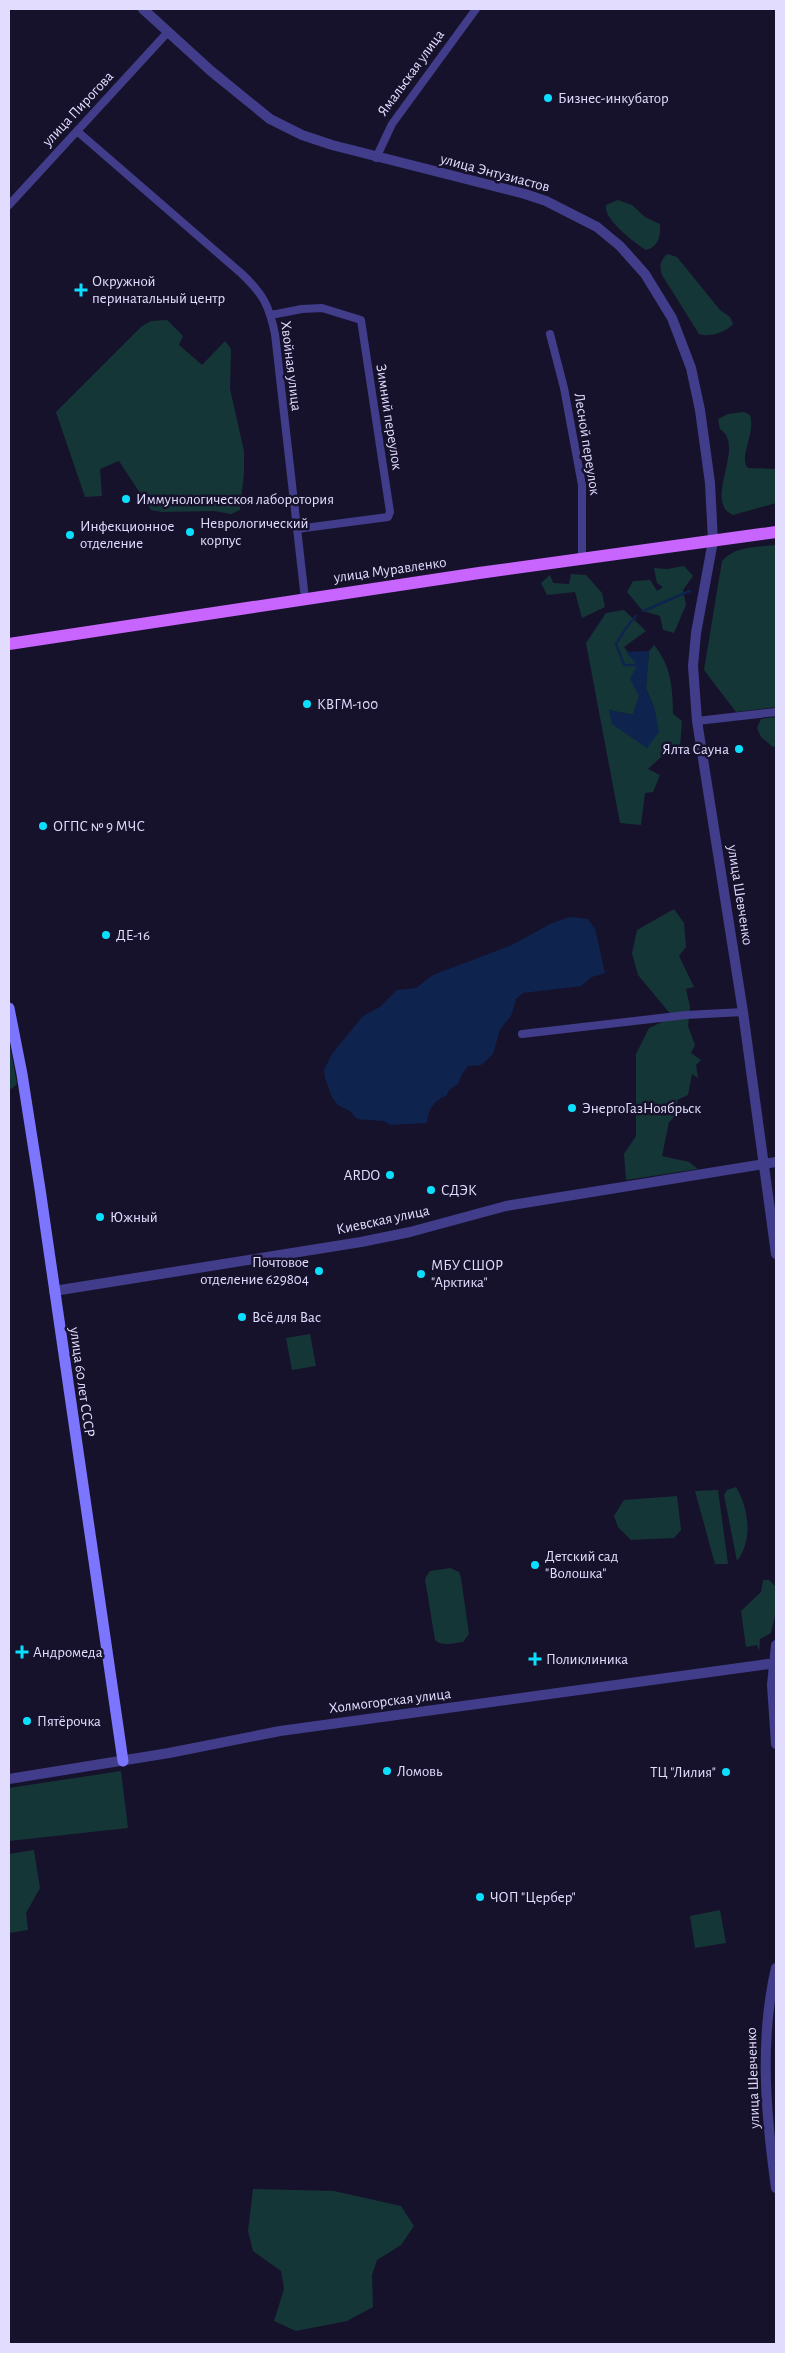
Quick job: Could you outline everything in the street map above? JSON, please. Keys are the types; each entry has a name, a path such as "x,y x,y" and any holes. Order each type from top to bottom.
{"main road":[{"name":"улица Муравленко","path":"9,644 305,599 776,532"},
{"name":"улица 60 лет СССР","path":"9,1008 24,1082 123,1761"}],"street":[{"name":"улица Энтузиастов","path":"142,9 167,33 270,119 302,135 376,158 525,194 584,218 598,227 634,261 672,318 691,368 706,452 714,521 713,541"},
{"name":"Ямальская улица","path":"376,158 392,124 476,9"},
{"name":"улица Пирогова","path":"9,205 167,33"},
{"name":"Хвойная улица","path":"77,131 248,280 264,297 271,315 305,599"},
{"name":"Зимний переулок","path":"271,315 302,309 322,308 360,320 390,512 388,517 382,520 344,522 297,529"},
{"name":"Лесной переулок","path":"550,334 564,388 582,485 582,560"},
{"name":"улица Шевченко","path":"713,541 694,645 697,721 743,1012 776,1254"},
{"path":"697,721 776,712"},
{"path":"522,1034 686,1015 743,1012"},
{"name":"Киевская улица","path":"54,1291 361,1242 410,1232 506,1206 776,1162"},
{"path":"776,1644 772,1704 776,1744"},
{"name":"Холмогорская улица","path":"9,1778 123,1761 273,1732 775,1664"},
{"path":"772,1704 776,1685"},
{"name":"улица Шевченко","path":"776,1968 766,2023 768,2104 776,2188"}],"green space":[{"path":"618,200 632,205 645,217 660,224 659,237 656,244 650,249 646,250 628,236 609,217 606,205"},
{"path":"667,254 677,257 720,310 730,317 733,324 730,327 712,335 699,334 662,275 661,264"},
{"path":"167,320 183,336 179,345 202,365 225,341 231,349 230,389 244,451 244,473 240,510 231,514 214,511 162,512 151,510 119,461 100,469 102,496 85,497 56,412 142,326 151,321"},
{"path":"744,412 750,415 751,422 745,463 748,468 774,469 776,467 776,503 733,515 725,508 722,498 722,487 729,448 727,437 720,429 718,419 728,414"},
{"path":"776,545 776,707 736,712 704,670 722,561 733,552 754,547"},
{"path":"684,566 693,576 683,590 686,605 674,633 663,630 660,616 643,611 627,592 633,581 650,580 657,591 663,587 657,583 654,568 667,569"},
{"path":"571,574 586,575 602,593 605,607 582,618 575,592 547,595 541,583 550,575 553,583 569,584"},
{"path":"624,610 646,631 624,647 638,665 639,696 633,715 609,710 647,748 655,710 646,688 649,651 654,645 664,661 670,678 673,714 682,721 680,747 673,746 648,769 660,775 653,792 645,793 641,825 620,823 586,643 606,613"},
{"path":"776,717 776,746 773,747 761,737 757,728 761,719"},
{"path":"674,909 684,923 686,947 679,956 694,987 686,989 690,1007 688,1026 695,1045 691,1053 701,1060 696,1065 698,1078 692,1074 688,1095 677,1100 679,1112 669,1122 662,1156 689,1162 698,1169 626,1180 624,1154 636,1136 636,1054 649,1028 673,1017 638,975 632,953 637,930"},
{"path":"9,1041 17,1084 11,1089 9,1088"},
{"path":"310,1334 316,1366 292,1370 286,1338"},
{"path":"736,1487 744,1505 747,1524 745,1544 737,1561 724,1495 727,1490"},
{"path":"718,1490 728,1564 715,1564 695,1491"},
{"path":"677,1496 681,1530 674,1538 631,1540 618,1527 614,1516 624,1500"},
{"path":"450,1568 459,1572 461,1578 469,1634 463,1642 445,1644 435,1640 425,1579 430,1571"},
{"path":"763,1580 769,1580 776,1587 776,1611 771,1633 760,1639 759,1651 757,1645 746,1647 741,1611 761,1592"},
{"path":"121,1771 128,1828 9,1841 9,1788"},
{"path":"34,1850 40,1888 26,1913 28,1930 9,1933 9,1854"},
{"path":"720,1910 726,1943 695,1948 690,1916"},
{"path":"253,2189 334,2191 401,2206 414,2226 401,2245 377,2260 372,2275 373,2307 347,2321 296,2331 274,2321 284,2289 281,2271 253,2251 248,2231"}],"water":[{"path":"649,651 646,688 655,710 659,732 647,748 612,724 609,710 633,715 639,696 630,679 637,665 626,652"},
{"path":"570,917 588,919 595,929 605,973 592,977 581,986 523,993 516,999 511,1016 500,1029 493,1054 481,1065 468,1066 458,1084 432,1106 428,1114 427,1123 390,1125 384,1121 357,1119 350,1111 338,1105 332,1097 324,1070 332,1054 363,1016 380,1007 397,990 416,988 433,975 512,945 552,923"}],"waterway":[{"path":"643,611 690,591"},
{"path":"636,616 616,644 624,665 638,665"}],"place":[{"name":"Бизнес-инкубатор","path":"548,98"},
{"name":"Окружной перинатальный центр","path":"81,290"},
{"name":"Иммунологическоя лаборотория","path":"126,499"},
{"name":"Неврологический корпус","path":"190,532"},
{"name":"Инфекционное отделение","path":"70,535"},
{"name":"КВГМ-100","path":"307,704"},
{"name":"Ялта Сауна","path":"739,749"},
{"name":"ОГПС № 9 МЧС","path":"43,826"},
{"name":"ДЕ-16","path":"106,935"},
{"name":"ЭнергоГазНоябрьск","path":"572,1108"},
{"name":"ARDO","path":"390,1175"},
{"name":"СДЭК","path":"431,1190"},
{"name":"Южный","path":"100,1217"},
{"name":"Почтовое отделение 629804","path":"319,1271"},
{"name":"МБУ СШОР \"Арктика\"","path":"421,1274"},
{"name":"Всё для Вас","path":"242,1317"},
{"name":"Детский сад \"Волошка\"","path":"535,1565"},
{"name":"Андромеда","path":"22,1652"},
{"name":"Поликлиника","path":"535,1659"},
{"name":"Пятёрочка","path":"27,1721"},
{"name":"Ломовь","path":"387,1771"},
{"name":"ТЦ \"Лилия\"","path":"726,1772"},
{"name":"ЧОП \"Цербер\"","path":"480,1897"}]}
